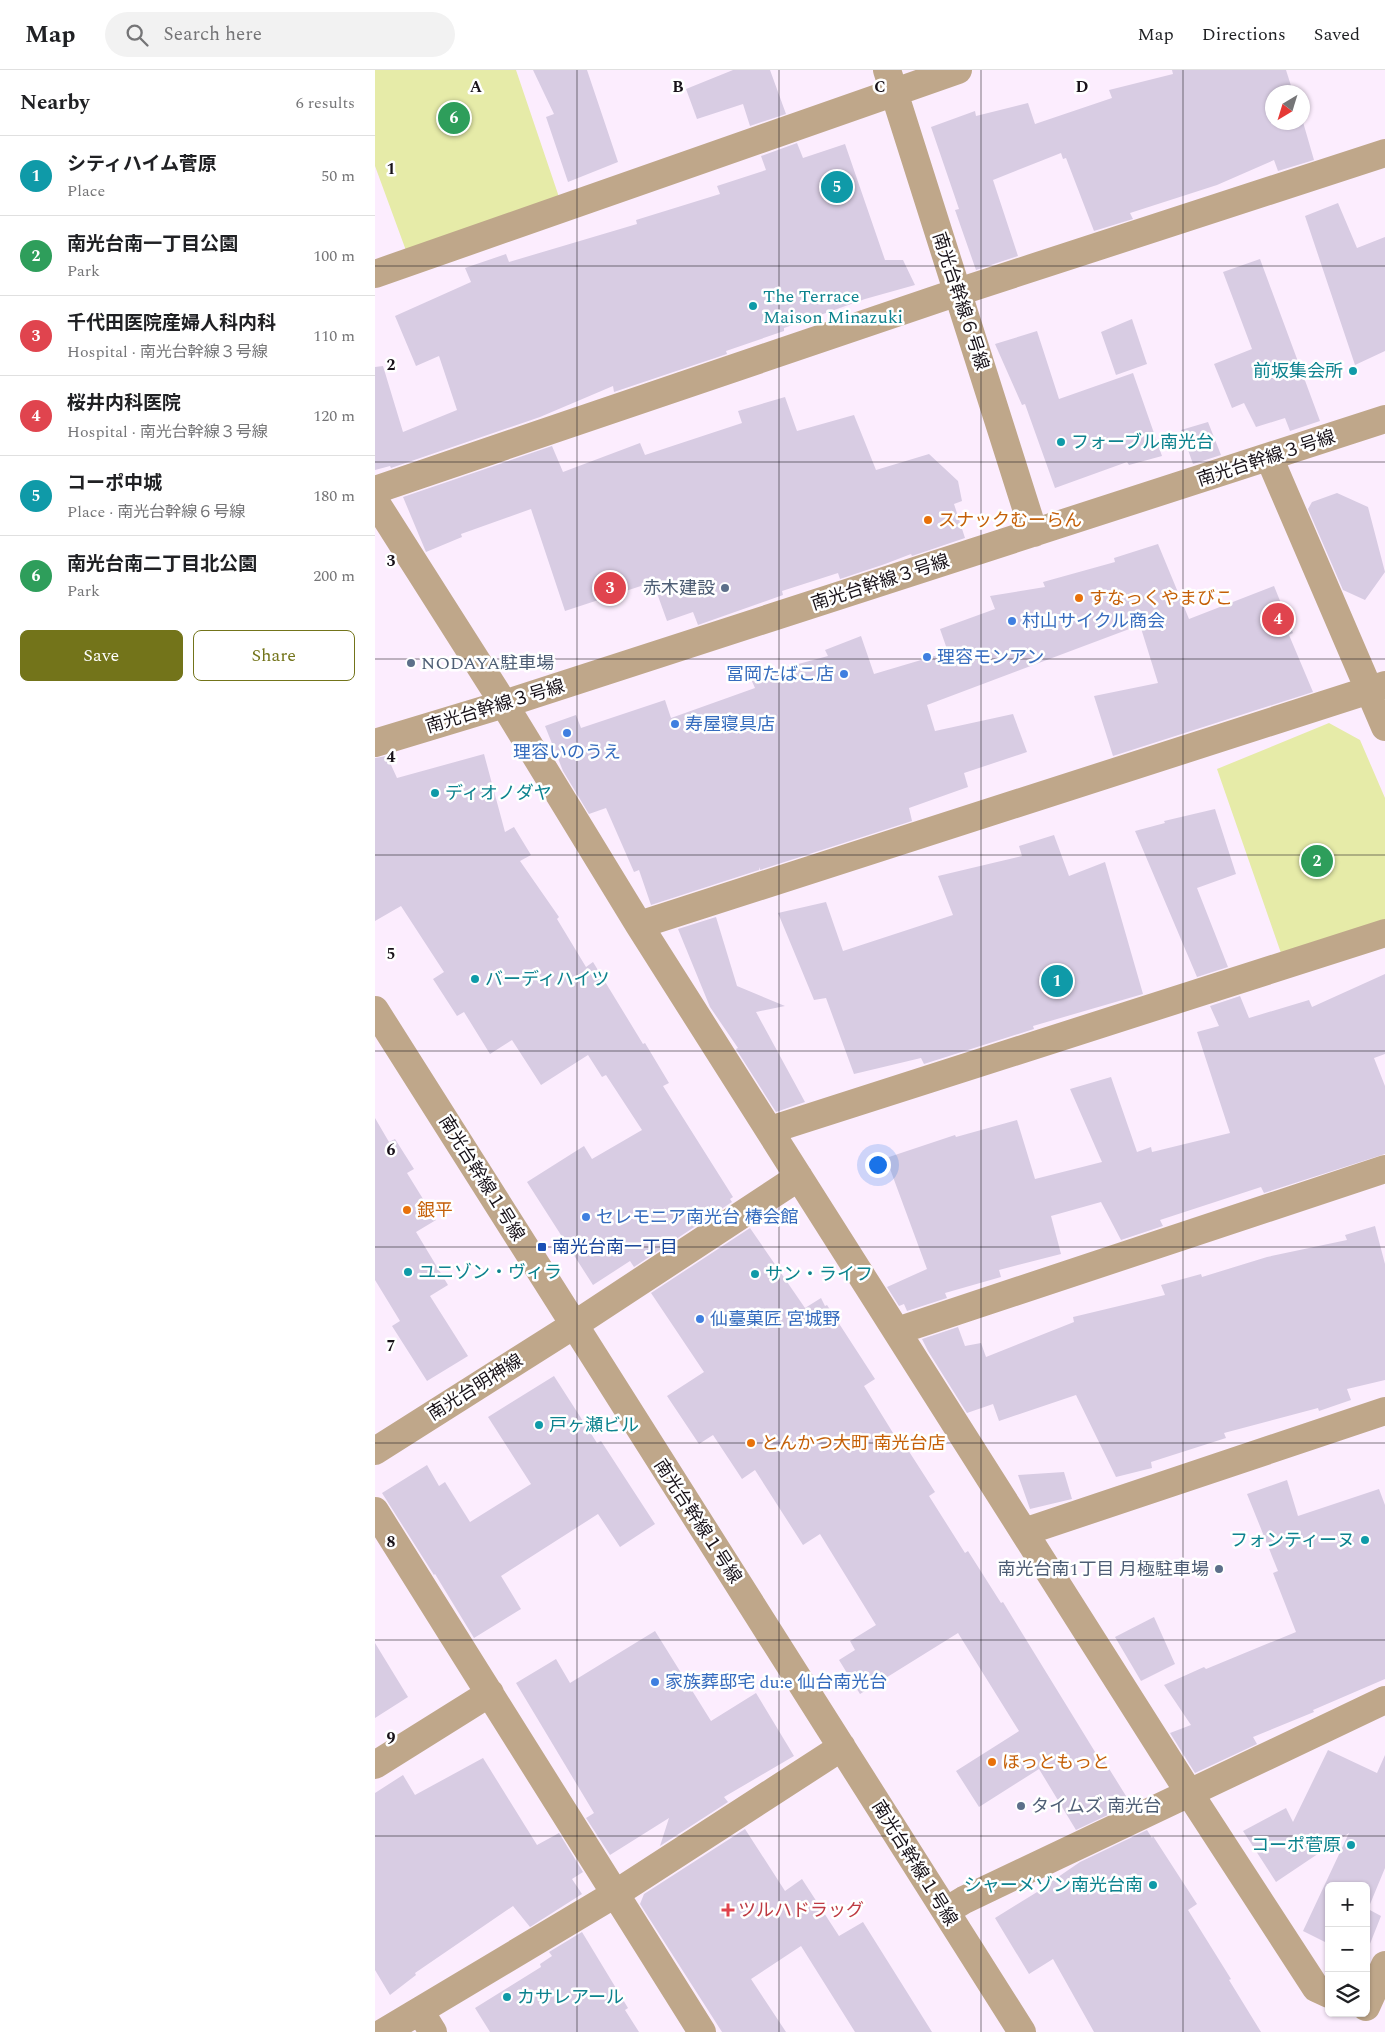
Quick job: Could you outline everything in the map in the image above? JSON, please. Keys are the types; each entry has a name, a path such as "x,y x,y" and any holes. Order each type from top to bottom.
{"street":[{"path":"375,274 891,80 958,70"},
{"name":"南光台幹線６号線","path":"891,80 1034,532"},
{"path":"375,490 958,292 1385,153"},
{"name":"南光台幹線３号線","path":"375,744 1385,419"},
{"path":"1269,457 1377,687 1385,727"},
{"path":"375,500 504,704 639,924 1190,1794 1316,1988 1325,1992"},
{"path":"639,924 1377,687"},
{"path":"769,1130 1385,932"},
{"name":"南光台幹線１号線","path":"375,1010 1021,2032"},
{"path":"897,1331 1385,1169"},
{"name":"南光台明神線","path":"375,1451 575,1325 799,1177"},
{"path":"1024,1532 1385,1411"},
{"path":"375,1511 702,2032"},
{"path":"375,1765 490,1693"},
{"path":"946,1911 964,1900 1385,1700"},
{"path":"1359,1712 1385,1723"},
{"path":"384,2032 426,2021 615,1894 842,1747"},
{"path":"1370,2000 1385,1965"},
{"path":"1370,2011 1385,2018"}],"green space":[{"path":"375,70 516,70 560,200 408,256 375,166"},
{"path":"1329,723 1360,740 1385,798 1385,923 1282,956 1217,769"}],"building":[{"path":"533,70 587,70 618,162 568,182 546,117 554,114"},
{"path":"733,70 770,70 786,114 750,126 743,104 697,119 686,89"},
{"path":"1172,70 1286,70 1291,85 1265,85 1265,130 1305,130 1314,160 1278,171 1274,160 1217,185 1130,213 1133,219 1094,231 1066,158 1063,159 1061,153 993,180 1018,256 976,270 955,210 959,209 931,127 975,111 976,116 1028,103 1035,124 1112,98 1109,90 1173,74"},
{"path":"797,143 803,158 845,144 885,260 903,260 915,285 865,299 784,328 784,331 726,351 727,354 614,392 613,386 540,417 391,468 390,466 375,470 375,367 383,366 403,432 457,410 439,356 416,366 395,316 471,282 465,268 506,254 509,262 637,224 636,220 720,194 717,186 766,170 761,156"},
{"path":"1338,203 1357,248 1385,237 1385,351 1355,365 1305,216"},
{"path":"1260,259 1320,421 1290,431 1285,418 1256,427 1244,403 1232,408 1214,364 1252,349 1223,272"},
{"path":"1132,319 1147,364 1116,375 1101,332"},
{"path":"1037,331 1059,399 1133,373 1162,456 1129,465 1127,462 1055,488 1025,404 1022,405 995,344"},
{"path":"785,397 797,431 854,415 876,470 929,454 958,481 962,501 954,504 965,538 912,556 911,554 840,579 838,573 782,591 783,595 698,625 693,612 667,621 653,582 565,611 531,509 461,534 462,537 426,552 403,497 552,446 563,472 640,443 645,455 742,423 738,411"},
{"path":"1208,422 1221,455 1193,464 1181,430"},
{"path":"1337,493 1368,507 1385,572 1365,600 1343,590 1308,509 1312,502"},
{"path":"1158,544 1189,619 1274,586 1293,633 1289,635 1313,692 1113,756 1094,696 1158,683 1140,625 927,705 935,731 1013,714 1027,752 964,773 968,787 909,808 912,821 760,870 759,867 759,870 651,905 639,870 634,872 606,808 589,814 563,771 545,726 576,715 581,728 665,700 671,718 755,688 750,677 828,656 825,650 861,636 874,674 948,652 940,629 995,609 990,596 1045,587 1043,582 1115,562 1114,558"},
{"path":"484,754 505,832 514,827 531,855 520,861 559,917 557,919 586,967 593,962 643,1044 645,1043 669,1083 663,1086 733,1197 730,1199 732,1202 634,1267 630,1261 593,1285 527,1182 584,1146 592,1159 642,1130 606,1075 602,1077 588,1055 541,1085 512,1040 490,1054 464,1012 457,1016 433,979 444,972 401,906 375,921 375,758 387,756 397,778"},
{"path":"1215,809 1236,874 1197,888 1228,967 1197,977 1135,831 1165,823 1164,821"},
{"path":"1054,835 1069,876 1105,862 1143,994 1033,1026 1034,1029 924,1064 921,1058 854,1074 826,998 814,1000 778,913 826,902 843,951 953,915 938,876 1022,856 1019,846"},
{"path":"716,917 737,986 785,1006 756,1012 805,1102 776,1112 736,1049 738,1048 710,1007 678,929"},
{"path":"1385,974 1385,1054 1374,1058 1385,1086 1385,1154 1264,1193 1261,1187 1160,1220 1163,1226 1121,1240 1101,1202 1051,1216 1061,1254 999,1270 1001,1277 945,1293 947,1298 907,1311 904,1304 899,1306 887,1287 927,1269 886,1158 955,1135 956,1137 1017,1120 1035,1179 1102,1162 1070,1089 1111,1077 1137,1152 1151,1147 1152,1152 1230,1133 1197,1032 1219,1026 1210,1006 1240,996 1249,1018 1309,1000 1312,1007"},
{"path":"375,1118 389,1142 395,1139 414,1169 407,1173 436,1220 416,1232 448,1285 430,1296 468,1356 427,1381 392,1326 400,1321 375,1280"},
{"path":"1375,1226 1385,1264 1385,1380 1347,1389 1351,1400 1319,1411 1318,1408 1224,1433 1226,1438 1151,1462 1152,1468 1116,1477 1076,1395 999,1421 993,1404 967,1413 922,1339 958,1327 965,1346 981,1343 986,1357 1074,1322 1073,1317 1165,1295 1161,1285 1201,1274 1202,1277 1267,1257 1347,1240 1345,1235"},
{"path":"750,1228 805,1308 821,1298 825,1306 827,1305 875,1379 864,1386 898,1441 901,1439 935,1492 929,1496 965,1553 968,1551 1001,1603 1003,1602 1100,1760 1103,1759 1131,1804 1076,1830 1039,1769 979,1807 956,1771 1019,1731 958,1633 860,1694 839,1660 855,1650 850,1641 876,1625 820,1534 803,1545 755,1470 742,1479 713,1435 699,1444 667,1396 704,1372 651,1293"},
{"path":"554,1376 597,1443 601,1441 655,1524 620,1547 598,1514 501,1576 521,1609 474,1638 382,1493 427,1465 439,1486 445,1482 470,1522 531,1484 488,1417"},
{"path":"1064,1472 1072,1499 1030,1509 1018,1475"},
{"path":"1287,1480 1298,1516 1379,1489 1385,1505 1385,1679 1313,1710 1314,1712 1253,1737 1257,1744 1195,1773 1170,1733 1191,1725 1164,1685 1204,1667 1206,1669 1296,1632 1273,1573 1278,1571 1247,1494"},
{"path":"1154,1617 1175,1664 1141,1681 1115,1637"},
{"path":"655,1631 711,1721 756,1693 794,1756 724,1797 728,1802 660,1846 669,1818 610,1855 586,1818 594,1813 516,1683 556,1659 570,1683"},
{"path":"375,1643 408,1697 375,1718"},
{"path":"1328,1750 1377,1773 1385,1755 1385,1868 1370,1904 1370,1882 1326,1882 1349,1833 1276,1882 1243,1831 1286,1808 1293,1822"},
{"path":"483,1758 537,1845 559,1833 583,1872 572,1879 582,1894 530,1927 513,1906 415,1973 416,1975 390,1995 375,1970 375,1793 403,1775 415,1795"},
{"path":"745,1829 785,1891 802,1879 839,1936 863,1922 932,2032 855,2032 801,1946 751,1979 786,2032 722,2032 640,1904 644,1894"},
{"path":"1147,1830 1152,1838 1153,1836 1197,1904 1188,1910 1261,2032 1094,2032 1053,1959 1029,1974 995,1918 1042,1889 1080,1862"},
{"path":"1325,1884 1325,1942 1303,1931"},
{"path":"1370,1910 1381,1916 1370,1944"},
{"path":"582,1932 628,2008 625,2010 639,2032 490,2032 475,2008 541,1967 540,1964 552,1956 549,1952"}],"place":[{"name":"南光台南二丁目北公園","path":"454,118"},
{"name":"コーポ中城","path":"837,187"},
{"name":"The Terrace Maison Minazuki","path":"753,306"},
{"name":"前坂集会所","path":"1353,371"},
{"name":"フォーブル南光台","path":"1061,442"},
{"name":"スナックむーらん","path":"928,520"},
{"name":"千代田医院産婦人科内科","path":"610,588"},
{"name":"赤木建設","path":"725,588"},
{"name":"すなっくやまびこ","path":"1079,598"},
{"name":"桜井内科医院","path":"1278,619"},
{"name":"村山サイクル商会","path":"1012,621"},
{"name":"理容モンアン","path":"927,657"},
{"name":"NODAYA駐車場","path":"411,663"},
{"name":"冨岡たばこ店","path":"844,674"},
{"name":"寿屋寝具店","path":"675,724"},
{"name":"理容いのうえ","path":"567,733"},
{"name":"ディオノダヤ","path":"435,793"},
{"name":"南光台南一丁目公園","path":"1317,861"},
{"name":"バーディハイツ","path":"475,979"},
{"name":"シティハイム菅原","path":"1057,981"},
{"name":"銀平","path":"407,1210"},
{"name":"セレモニア南光台 椿会館","path":"586,1217"},
{"name":"南光台南一丁目","path":"542,1247"},
{"name":"ユニゾン・ヴィラ","path":"408,1272"},
{"name":"サン・ライフ","path":"755,1274"},
{"name":"仙臺菓匠 宮城野","path":"700,1319"},
{"name":"戸ヶ瀬ビル","path":"539,1425"},
{"name":"とんかつ大町 南光台店","path":"751,1443"},
{"name":"フォンティーヌ","path":"1365,1540"},
{"name":"南光台南1丁目 月極駐車場","path":"1219,1569"},
{"name":"家族葬邸宅 du:e 仙台南光台","path":"655,1682"},
{"name":"ほっともっと","path":"992,1762"},
{"name":"タイムズ 南光台","path":"1021,1806"},
{"name":"コーポ菅原","path":"1351,1845"},
{"name":"シャーメゾン南光台南","path":"1153,1885"},
{"name":"ツルハドラッグ","path":"728,1910"},
{"name":"カサレアール","path":"507,1997"}]}
